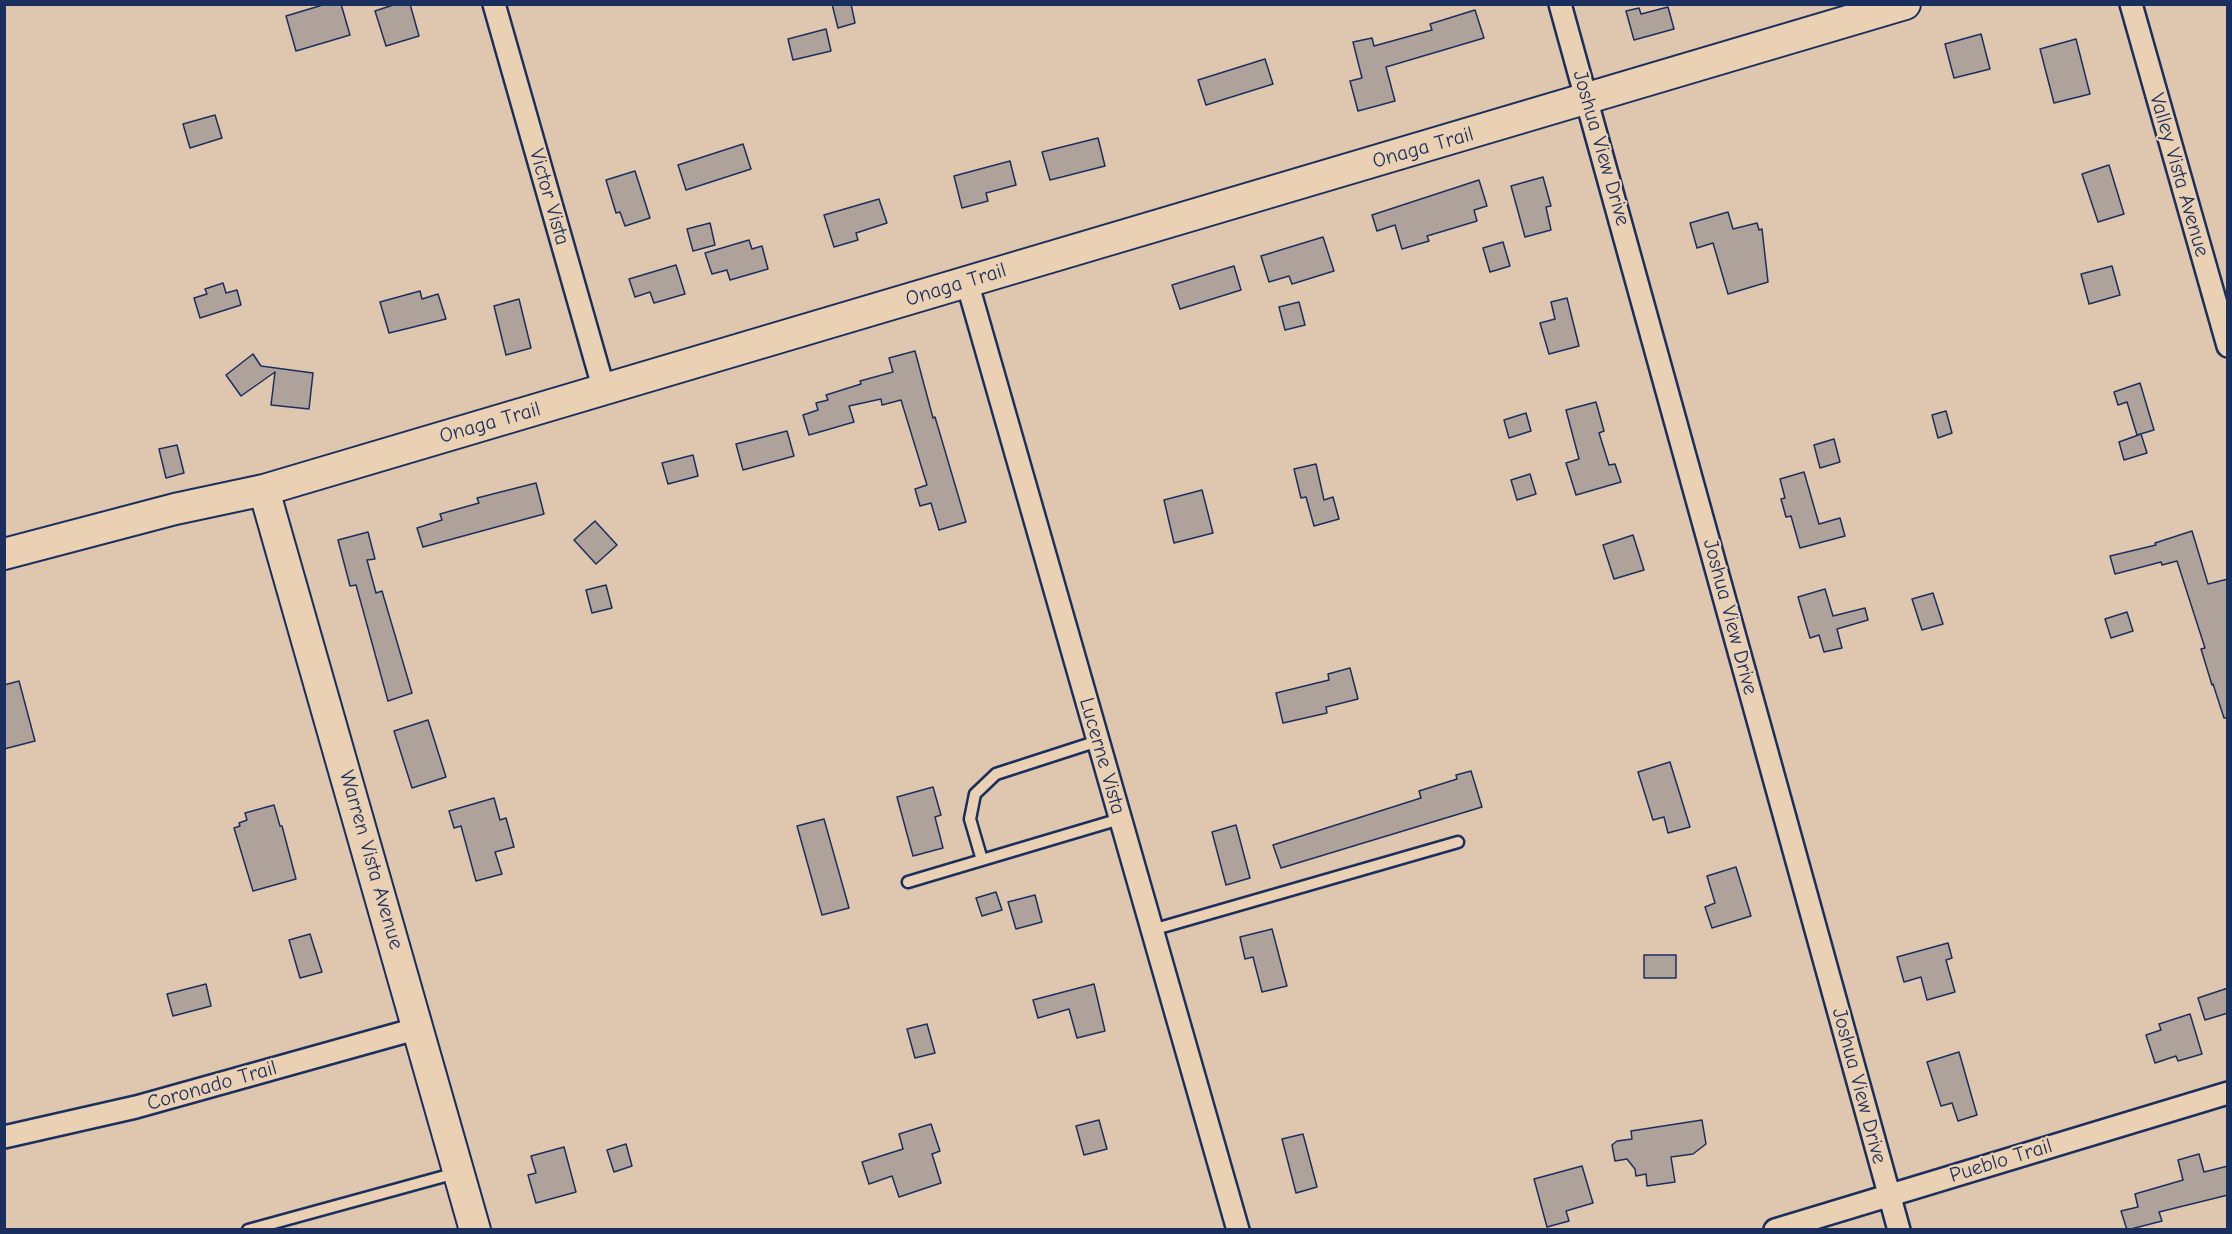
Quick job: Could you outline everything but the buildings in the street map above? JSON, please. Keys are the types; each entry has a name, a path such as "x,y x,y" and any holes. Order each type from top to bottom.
{"street":[{"name":"Victor Vista","path":"494,4 604,390"},
{"name":"Joshua View Drive","path":"1560,4 1899,1230"},
{"name":"Onaga Trail","path":"4,554 175,509 264,490 1905,4"},
{"name":"Valley Vista Avenue","path":"2131,4 2228,346"},
{"name":"Lucerne Vista","path":"967,282 1238,1230"},
{"name":"Warren Vista Avenue","path":"264,490 476,1230"},
{"name":"Coronado Trail","path":"4,1137 136,1107 419,1028"},
{"name":"Pueblo Trail","path":"1775,1230 2228,1093"}],"lane":[{"path":"982,860 970,819 975,794 996,774 1098,741"},
{"path":"908,882 1120,819"},
{"path":"1152,930 1458,842"},
{"path":"248,1230 274,1226 459,1172"}]}
